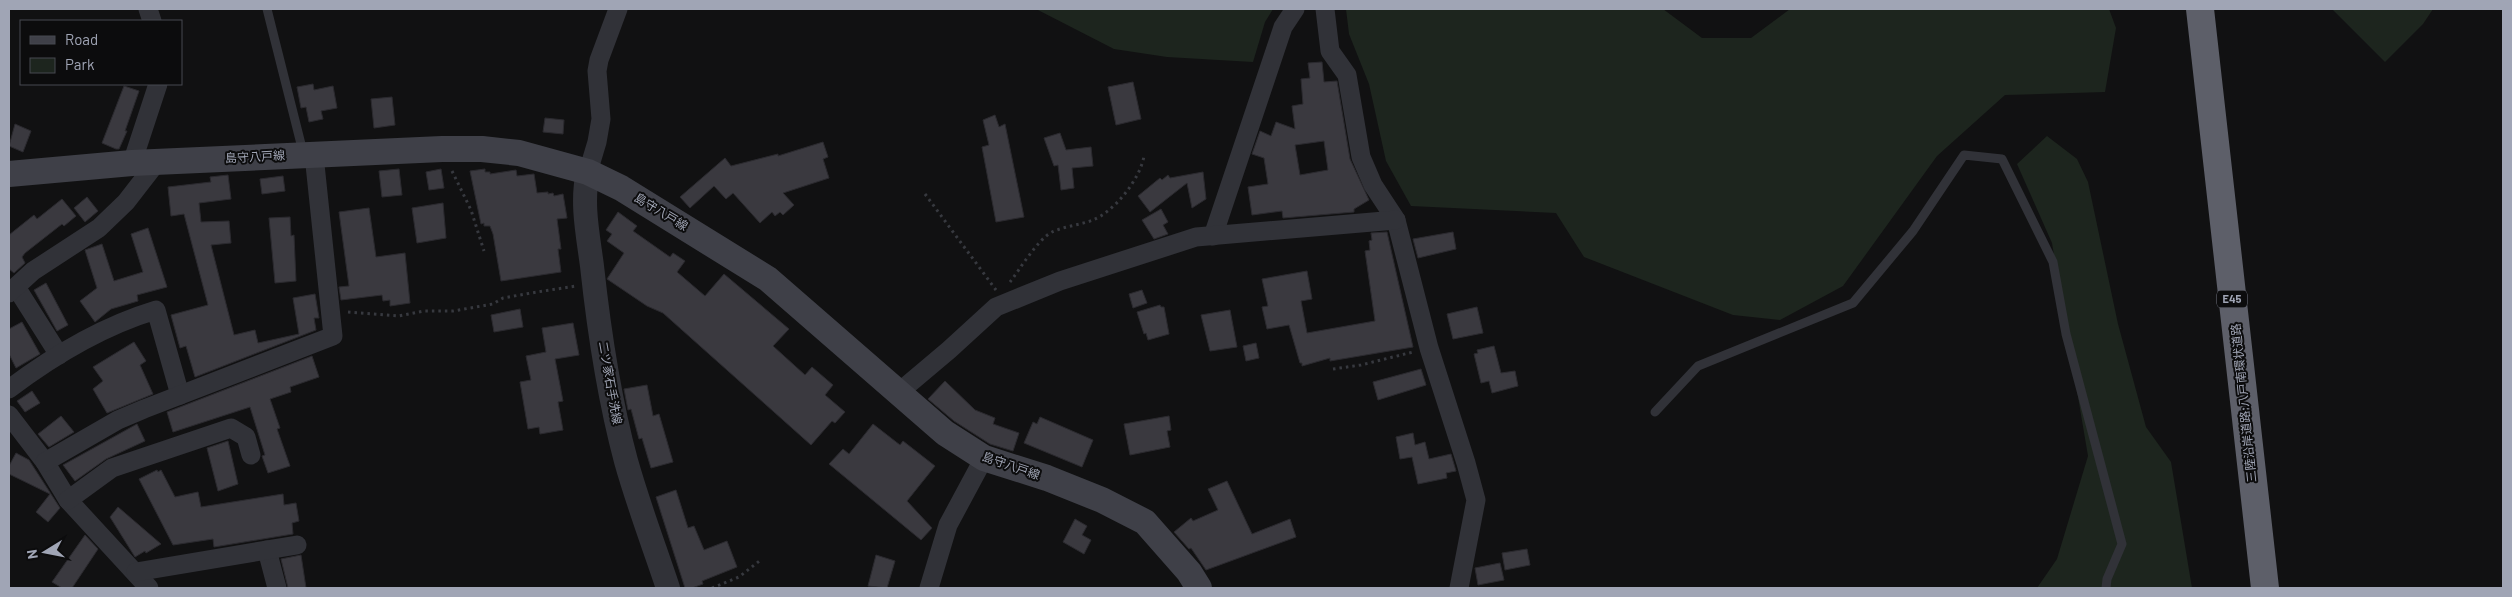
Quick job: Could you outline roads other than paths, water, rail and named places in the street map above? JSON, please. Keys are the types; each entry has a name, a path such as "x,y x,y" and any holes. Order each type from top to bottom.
{"highway":[{"name":"三陸沿岸道路;八戸南環状道路","path":"2200,9 2265,588"}],"main road":[{"name":"島守八戸線","path":"9,174 144,163 442,149 482,149 520,153 588,172 621,188 768,279 945,433 984,458 1047,478 1093,496 1145,522 1189,572 1199,588"}],"street":[{"path":"588,172 597,142 601,118 598,66 618,9"},
{"path":"1213,236 1283,27 1295,9"},
{"path":"1325,9 1330,51 1347,75 1361,157 1373,185 1396,220 1429,348 1476,500 1459,588"},
{"path":"60,355 12,290 33,271 99,228 126,202 144,163 158,85"},
{"path":"45,462 118,420 332,336 309,155"},
{"name":"二ツ家石手洗線","path":"588,172 584,190 594,284 615,417 622,445 668,588"},
{"path":"898,393 949,350 996,307 1001,300 1196,237 1396,220"},
{"path":"9,389 40,366 123,320 156,310 180,395"},
{"path":"9,415 45,462 68,500 149,588"},
{"path":"68,500 112,468 231,428 246,438 251,455"},
{"path":"929,588 948,525 984,458"},
{"path":"136,572 297,545"},
{"path":"267,550 277,588"}],"lane":[{"path":"267,9 309,155"},
{"path":"1655,412 1698,366 1853,303 1913,231 1964,155 2002,159 2053,262 2066,334 2122,544 2107,579 2106,588"}]}
